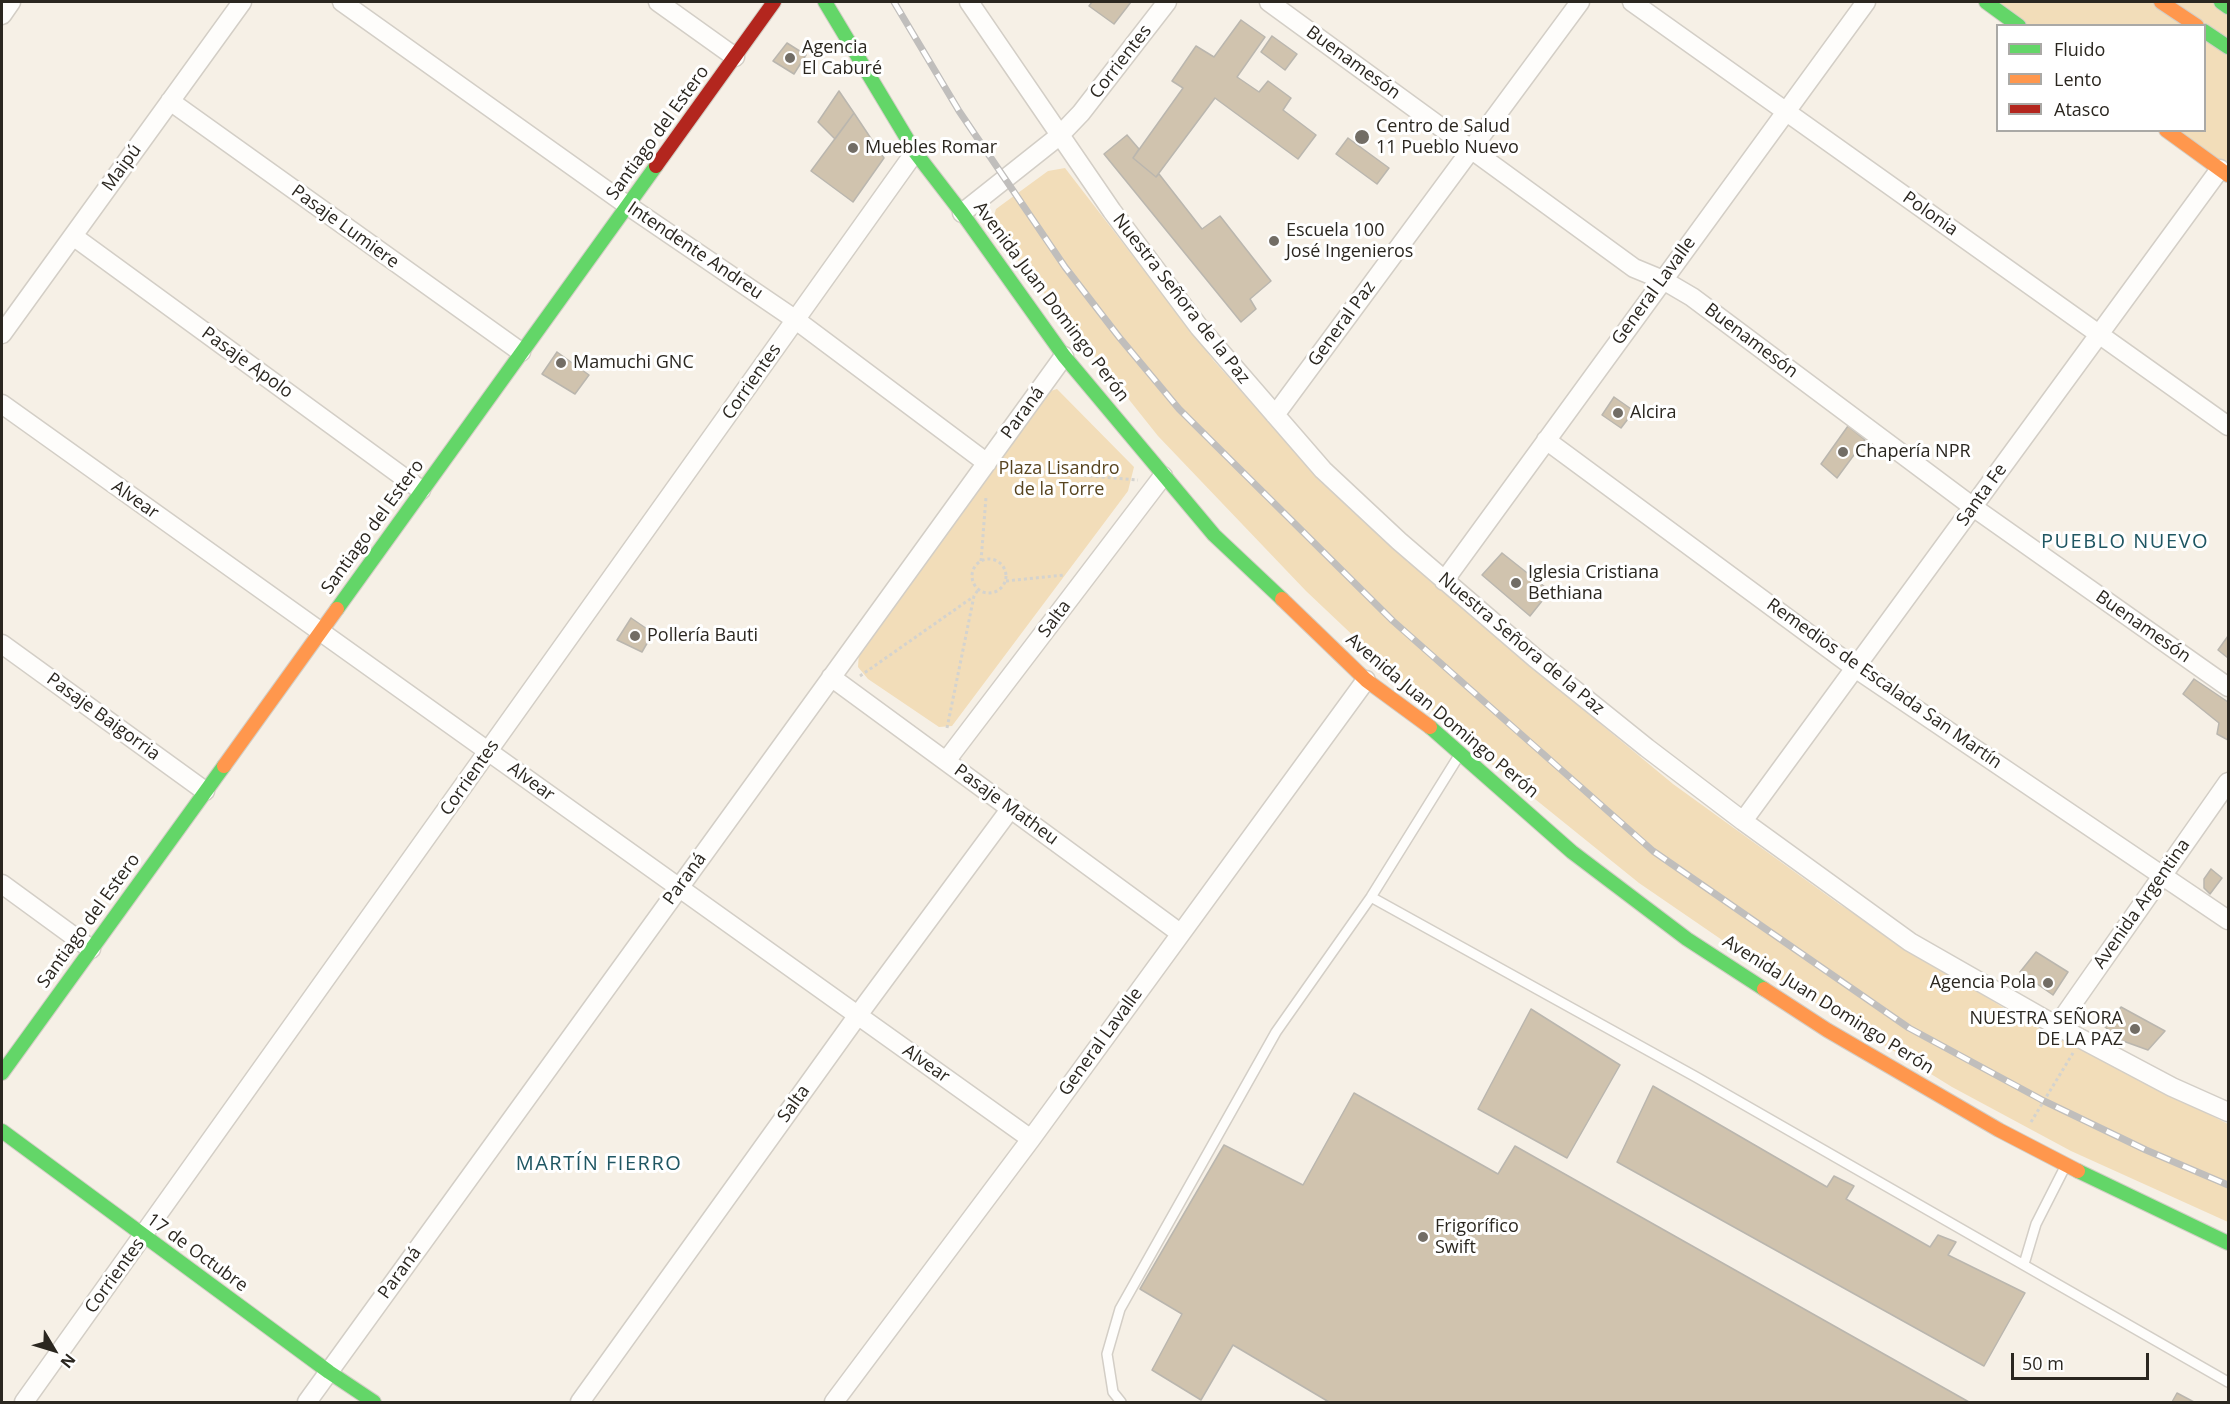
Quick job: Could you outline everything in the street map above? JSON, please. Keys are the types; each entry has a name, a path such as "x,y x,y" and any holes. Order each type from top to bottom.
{"main road":[{"name":"Santiago del Estero","path":"2,1073 774,2"},
{"name":"Avenida Juan Domingo Perón","path":"825,2 915,152 1159,482 1366,680 1441,735 1572,852 1688,939 1827,1030 2020,1141 2229,1243"},
{"path":"1986,2 2016,24"},
{"path":"2161,2 2194,24"},
{"path":"2221,2 2229,7"},
{"path":"2206,32 2229,46"},
{"path":"2169,132 2224,172"},
{"name":"17 de Octubre","path":"2,1131 329,1372 374,1402"}],"street":[{"path":"2,15 11,2"},
{"name":"Maipú","path":"2,334 242,2"},
{"name":"Intendente Andreu","path":"342,2 627,205 796,320 987,463"},
{"path":"658,2 735,57"},
{"name":"Nuestra Señora de la Paz","path":"969,2 1112,211 1199,327 1323,470 1444,581 1535,658 1743,821 1910,942 2081,1039 2172,1087 2229,1112"},
{"name":"Corrientes","path":"962,213 1059,136 1081,113 1167,2"},
{"name":"Buenamesón","path":"1269,2 1634,268 1692,297 1973,507 2229,687"},
{"name":"General Paz","path":"1275,415 1580,2"},
{"name":"Polonia","path":"1632,2 2229,426"},
{"name":"General Lavalle","path":"1444,581 1866,2"},
{"name":"Pasaje Lumiere","path":"170,101 520,352"},
{"name":"Corrientes","path":"24,1402 915,152"},
{"name":"Santa Fe","path":"1743,821 2100,334 2224,172"},
{"name":"Pasaje Apolo","path":"73,236 421,490"},
{"name":"Paraná","path":"307,1402 679,888 837,681 987,463 1064,356"},
{"name":"Alvear","path":"2,404 1031,1139"},
{"name":"Remedios de Escalada San Martín","path":"1546,440 1855,668 2229,920"},
{"name":"Salta","path":"946,761 1159,482"},
{"name":"Pasaje Baigorria","path":"2,644 205,791"},
{"name":"General Lavalle","path":"834,1402 1031,1139 1366,680"},
{"name":"Pasaje Matheu","path":"837,681 1180,933"},
{"name":"Avenida Argentina","path":"2057,1026 2229,782"},
{"name":"Salta","path":"580,1402 858,1015 1011,808"},
{"path":"2,884 91,949"}],"lane":[{"path":"1121,1402 1113,1392 1107,1354 1120,1309 1276,1032 1371,897 1461,752"},
{"path":"1371,897 1696,1077 2229,1382"},
{"path":"2024,1264 2036,1224 2066,1165"}],"path":[{"path":"1006,469 1159,482"},
{"path":"981,561 994,560 1005,568 1006,581 997,592 984,593 978,590 974,585 972,571 981,561 986,495"},
{"path":"1006,581 1090,573"},
{"path":"837,681 861,675 974,596 978,590"},
{"path":"946,761 945,735 974,596"},
{"path":"2020,1141 2081,1039"}],"green space":[{"path":"1986,2 2228,2 2228,175 2167,132 2206,132 2206,24 2018,24"},
{"path":"1065,168 1214,361 1325,485 1480,624 1673,784 1839,904 2026,1022 2228,1124 2228,1222 2071,1151 1952,1087 1795,990 1639,883 1473,749 1306,591 1158,436 1009,249 992,222 996,209 1048,171"},
{"name":"Plaza Lisandro de la Torre","path":"1057,389 1134,467 1128,491 952,726 939,727 868,679 858,667 859,652 1044,393"}],"building":[{"path":"1092,2 1131,2 1114,24 1089,6"},
{"path":"1241,20 1265,37 1237,77 1259,92 1268,81 1291,98 1283,110 1316,135 1298,159 1215,98 1156,177 1133,158 1183,88 1172,81 1196,46 1214,57"},
{"path":"1272,36 1297,54 1285,70 1261,52"},
{"name":"Agencia El Caburé","path":"787,43 806,55 794,74 773,61"},
{"path":"839,91 854,113 835,139 818,122"},
{"name":"Muebles Romar","path":"854,113 884,158 853,202 811,171"},
{"path":"1127,135 1139,149 1133,158 1156,177 1159,174 1202,229 1220,216 1271,281 1250,299 1256,309 1241,322 1104,154"},
{"path":"1348,138 1389,168 1377,184 1336,154"},
{"name":"Mamuchi GNC","path":"557,352 589,375 575,394 542,374"},
{"name":"Alcira","path":"1614,397 1634,411 1621,428 1602,415"},
{"name":"Chapería NPR","path":"1848,426 1865,440 1837,478 1821,464"},
{"name":"Iglesia Cristiana Bethiana","path":"1502,553 1550,591 1530,616 1482,575"},
{"name":"Pollería Bauti","path":"631,618 653,633 642,652 617,640"},
{"path":"2228,636 2228,658 2218,650"},
{"path":"2194,679 2228,702 2228,740 2217,734 2219,723 2183,694"},
{"path":"2211,869 2222,878 2210,894 2204,888 2204,879"},
{"name":"Agencia Pola","path":"2036,952 2068,972 2053,995 2020,972"},
{"name":"NUESTRA SEÑORA DE LA PAZ","path":"2121,1007 2165,1031 2148,1050 2123,1041 2105,1027"},
{"path":"1531,1009 1620,1065 1567,1158 1478,1109"},
{"path":"1653,1086 1827,1187 1834,1176 1854,1186 1846,1199 1930,1247 1938,1235 1956,1242 1948,1255 2025,1293 1984,1366 1617,1162"},
{"name":"Frigorífico Swift","path":"1354,1093 1498,1174 1515,1146 1969,1402 1329,1402 1233,1345 1201,1400 1152,1370 1182,1314 1140,1289 1224,1145 1303,1185"},
{"path":"2177,1393 2194,1402 2172,1402"}],"railway":[{"path":"894,2 959,111 1065,267 1119,337 1179,409 1393,621 1653,851 1909,1028 2044,1101 2146,1150 2228,1185"}],"traffic: fast":[{"path":"825,2 915,152 962,213 1064,356 1214,535 1282,599"},
{"path":"1986,2 2016,24"},
{"path":"2221,2 2228,7"},
{"path":"2206,32 2228,47"},
{"path":"337,609 656,166"},
{"path":"1430,727 1572,852 1687,939 1764,989"},
{"path":"2,1073 224,766"},
{"path":"2,1131 329,1372 374,1402"},
{"path":"2078,1171 2228,1243"}],"traffic: slow":[{"path":"2161,2 2194,24"},
{"path":"2169,132 2228,175"},
{"path":"1282,599 1366,680 1430,727"},
{"path":"224,766 337,609"},
{"path":"1764,989 1827,1030 1999,1130 2078,1171"}],"traffic: jam":[{"path":"656,166 774,2"}],"place":[{"name":"Agencia El Caburé","path":"790,58"},
{"name":"Centro de Salud 11 Pueblo Nuevo","path":"1362,137"},
{"name":"Muebles Romar","path":"853,148"},
{"name":"Escuela 100 José Ingenieros","path":"1274,241"},
{"name":"Mamuchi GNC","path":"561,363"},
{"name":"Alcira","path":"1618,413"},
{"name":"Chapería NPR","path":"1843,452"},
{"name":"Iglesia Cristiana Bethiana","path":"1516,583"},
{"name":"Pollería Bauti","path":"635,636"},
{"name":"Agencia Pola","path":"2048,983"},
{"name":"NUESTRA SEÑORA DE LA PAZ","path":"2135,1029"},
{"name":"Frigorífico Swift","path":"1423,1237"}],"district":[{"name":"PUEBLO NUEVO","path":"2125,542"},
{"name":"MARTÍN FIERRO","path":"599,1164"}]}
